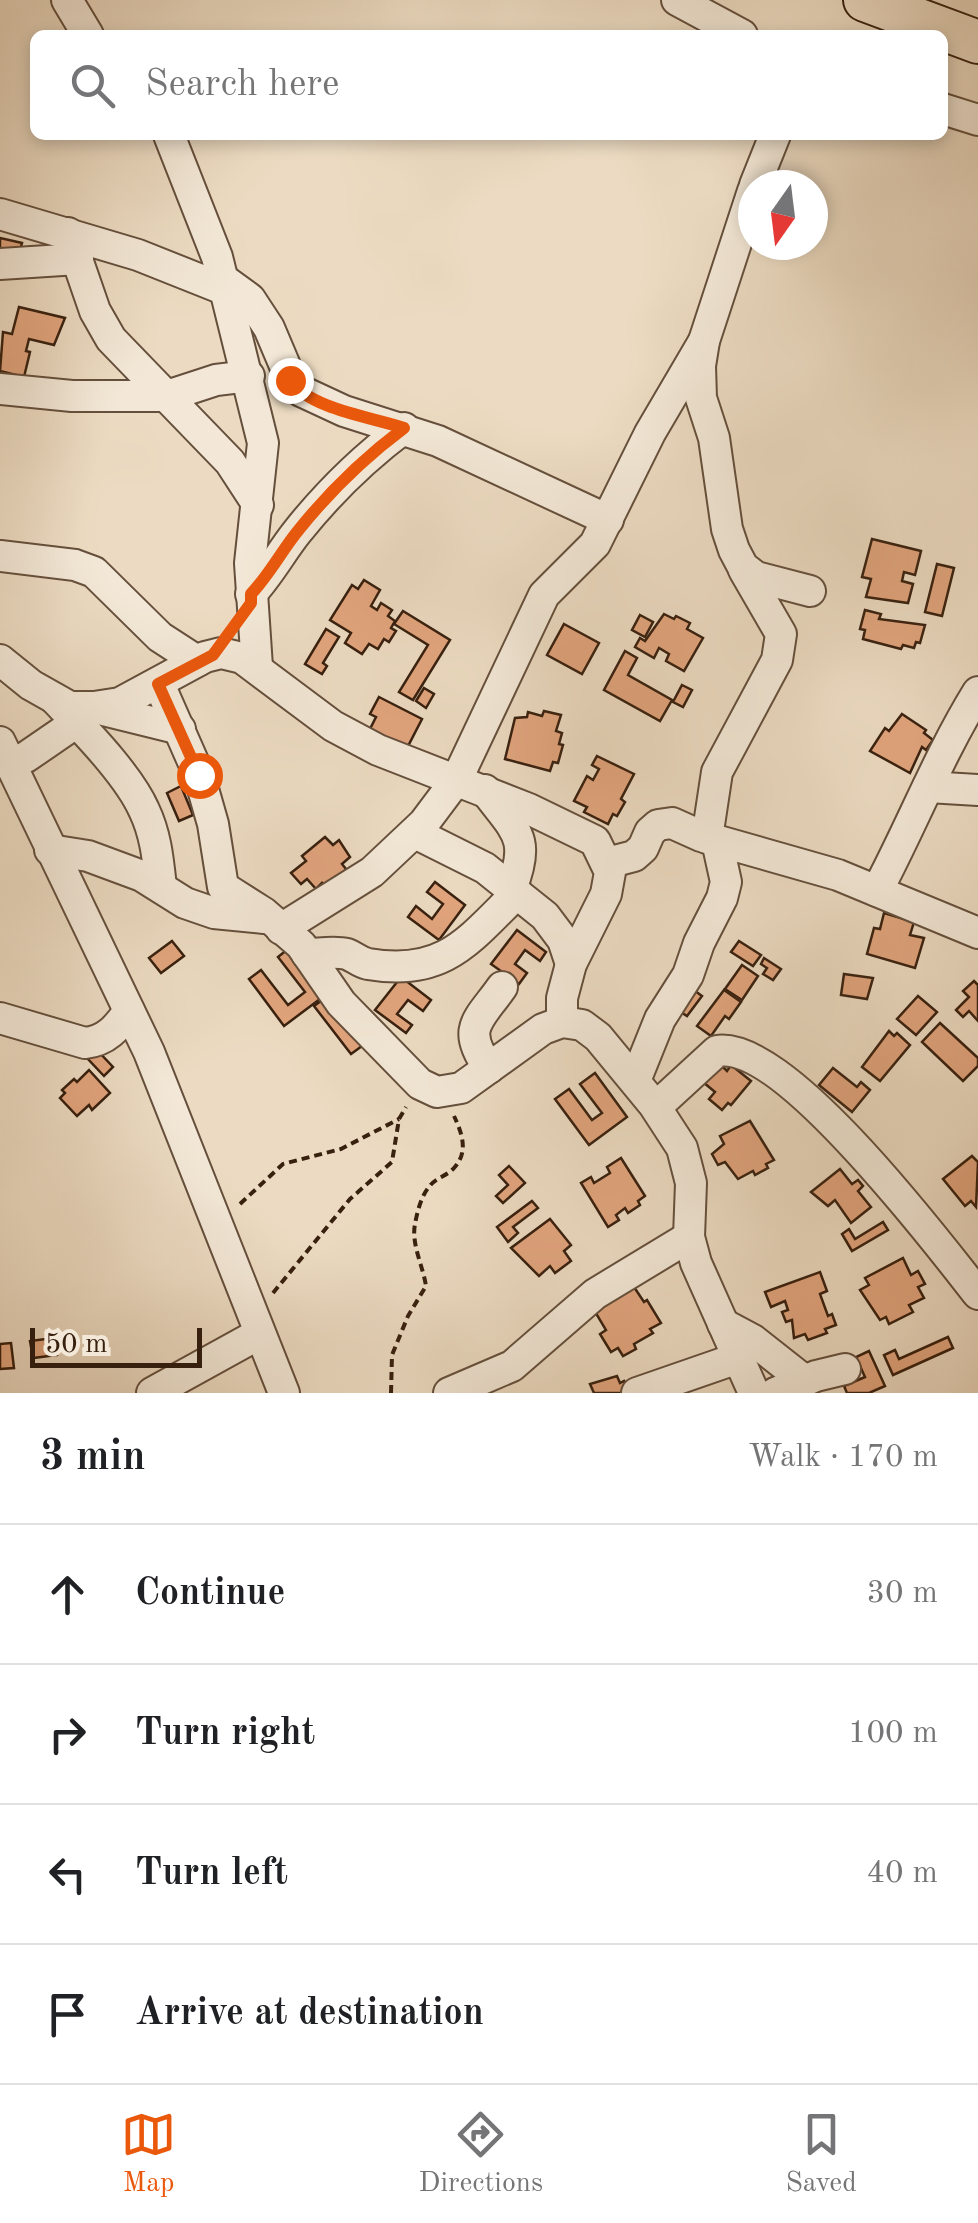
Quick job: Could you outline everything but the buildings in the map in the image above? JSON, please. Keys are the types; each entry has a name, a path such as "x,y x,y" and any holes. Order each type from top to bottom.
{"highway":[{"path":"865,0 946,30"},
{"path":"948,31 978,42"}],"street":[{"path":"67,0 85,30"},
{"path":"677,0 733,30"},
{"path":"948,111 978,120"},
{"path":"171,140 225,285 263,443 250,563 256,667"},
{"path":"761,170 773,140"},
{"path":"0,214 73,246 138,255 225,285 250,299 269,328 294,386 315,400 404,428 608,520"},
{"path":"635,1081 654,1031 688,975 722,898 726,882 712,839 717,772 771,673 781,634 727,530 714,438 701,398 704,341 738,237"},
{"path":"0,264 73,246"},
{"path":"73,246 95,311 111,338 230,462 258,506"},
{"path":"50,850 88,856 142,876 185,903 214,913 276,924 372,872 471,784 544,595 595,544 650,433 704,341"},
{"path":"0,389 72,396 168,396 216,380 249,376"},
{"path":"284,1393 148,1052 5,761 26,757 85,715 120,704 205,658 318,506 404,428"},
{"path":"0,556 74,565 94,572 160,637 205,658 242,658 332,726 378,750 471,784 595,842 610,872 606,894 570,964 562,998 562,1022"},
{"path":"743,567 756,578 810,590"},
{"path":"0,660 30,685 85,715 180,729"},
{"path":"158,684 199,775 213,824 223,887 276,924 307,954 340,1003 420,1084 448,1092 461,1088 543,1029 562,1022 582,1025 598,1036 656,1107 682,1148 691,1183 689,1236 696,1263 754,1393"},
{"path":"877,891 942,753 978,692"},
{"path":"85,715 143,807 156,842 161,887"},
{"path":"307,954 346,954 357,962 388,966 441,960 459,950 514,891 522,852 519,835 471,784"},
{"path":"928,788 978,790"},
{"path":"607,864 634,856 643,848 650,832 666,822 838,874 978,932"},
{"path":"414,833 484,868 514,891 554,925 570,964"},
{"path":"488,1068 472,1040 474,1024 502,987"},
{"path":"0,1018 85,1043 99,1042 118,1027 128,1011"},
{"path":"656,1107 717,1052 729,1050 752,1059 792,1088 876,1168 978,1294"},
{"path":"449,1393 512,1366 596,1294 689,1236"},
{"path":"152,1393 255,1323"},
{"path":"723,1324 753,1340 805,1381"},
{"path":"637,1393 738,1358"},
{"path":"774,1393 845,1369"}],"path":[{"path":"255,1323 274,1292 350,1199 392,1162 399,1119 405,1108 433,1090 450,1108 460,1129 463,1148 453,1170 430,1184 425,1192 414,1227 414,1244 426,1286 392,1355 391,1393"},
{"path":"214,1218 240,1204 283,1164 341,1149 399,1119"}],"route":[{"path":"199,775 158,684 213,655 251,603 251,594 272,572 293,536 318,506 355,468 404,428 315,400 290,380"}]}
